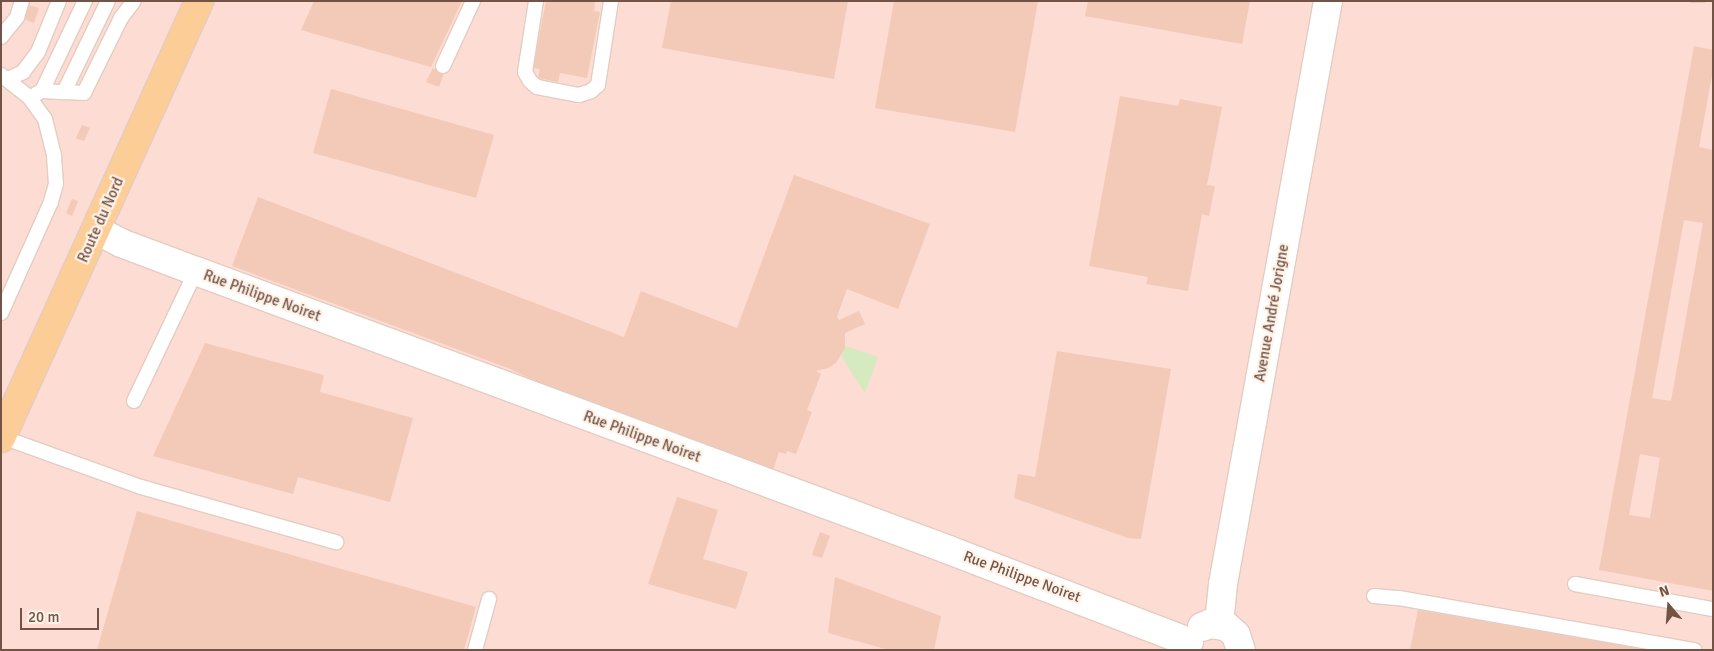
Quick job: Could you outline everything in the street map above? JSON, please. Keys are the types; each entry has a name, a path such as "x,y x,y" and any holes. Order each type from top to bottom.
{"main road":[{"name":"Route du Nord","path":"1,438 199,1"}],"street":[{"name":"Avenue André Jorigne","path":"1219,624 1225,575 1328,1"},
{"name":"Rue Philippe Noiret","path":"96,230 120,243 1003,570 1188,646"},
{"path":"1188,646 1201,627 1209,624 1219,624 1236,635 1241,650"}],"lane":[{"path":"1,37 17,17 22,1"},
{"path":"5,77 24,72 38,52 58,1"},
{"path":"42,91 85,1"},
{"path":"64,92 108,1"},
{"path":"29,97 42,91 84,93 120,18 134,1"},
{"path":"443,66 473,1"},
{"path":"536,1 525,72 530,81 538,86 579,95 591,91 598,85 611,1"},
{"path":"1,313 44,217 56,184 54,156 46,120 29,97 5,77"},
{"path":"134,401 196,271"},
{"path":"1,438 141,487 336,542"},
{"path":"1575,584 1713,609"},
{"path":"1374,596 1408,600 1694,650"},
{"path":"475,650 489,599"}],"shaded area":[{"path":"1,1 1713,1 1713,650 1,650"}],"green space":[{"path":"845,346 878,357 865,393 841,356"}],"building":[{"path":"314,1 462,1 431,67 301,30"},
{"path":"546,1 595,1 594,11 600,12 587,78 560,73 558,82 538,78 540,69 533,68"},
{"path":"671,1 848,1 834,79 662,48"},
{"path":"894,1 1038,1 1015,132 875,108"},
{"path":"1088,1 1250,1 1242,44 1085,16"},
{"path":"1690,1 1705,1 1705,3 1690,3"},
{"path":"29,5 39,8 34,23 24,19"},
{"path":"1694,46 1713,50 1713,70 1699,147 1713,150 1713,591 1599,570","holes":["1684,220 1703,223 1671,401 1652,398","1640,454 1660,458 1650,518 1629,515"]},
{"path":"433,68 444,73 439,87 426,82"},
{"path":"331,89 494,135 476,198 313,153"},
{"path":"1120,96 1178,106 1180,99 1222,107 1207,185 1215,186 1209,216 1202,214 1188,291 1146,284 1148,277 1089,266"},
{"path":"82,125 90,128 84,141 76,138"},
{"path":"794,175 930,224 898,309 847,289 837,317 839,320 859,311 865,324 845,333 845,348 836,363 828,368 816,371 821,374 807,410 812,412 796,454 787,451 786,454 779,452 772,473 552,389 508,368 232,266 258,197 624,337 641,291 737,328"},
{"path":"72,199 78,201 72,216 66,213"},
{"path":"205,343 324,375 320,392 413,418 390,502 298,477 293,494 153,456"},
{"path":"1057,351 1171,369 1141,539 1128,538 1014,498 1018,474 1035,477"},
{"path":"677,497 718,510 703,559 748,572 736,609 648,584"},
{"path":"137,511 476,607 464,650 97,650"},
{"path":"820,532 830,536 822,558 812,555"},
{"path":"835,577 941,616 934,650 889,650 828,633"},
{"path":"1418,610 1642,649 1642,650 1410,650"}]}
